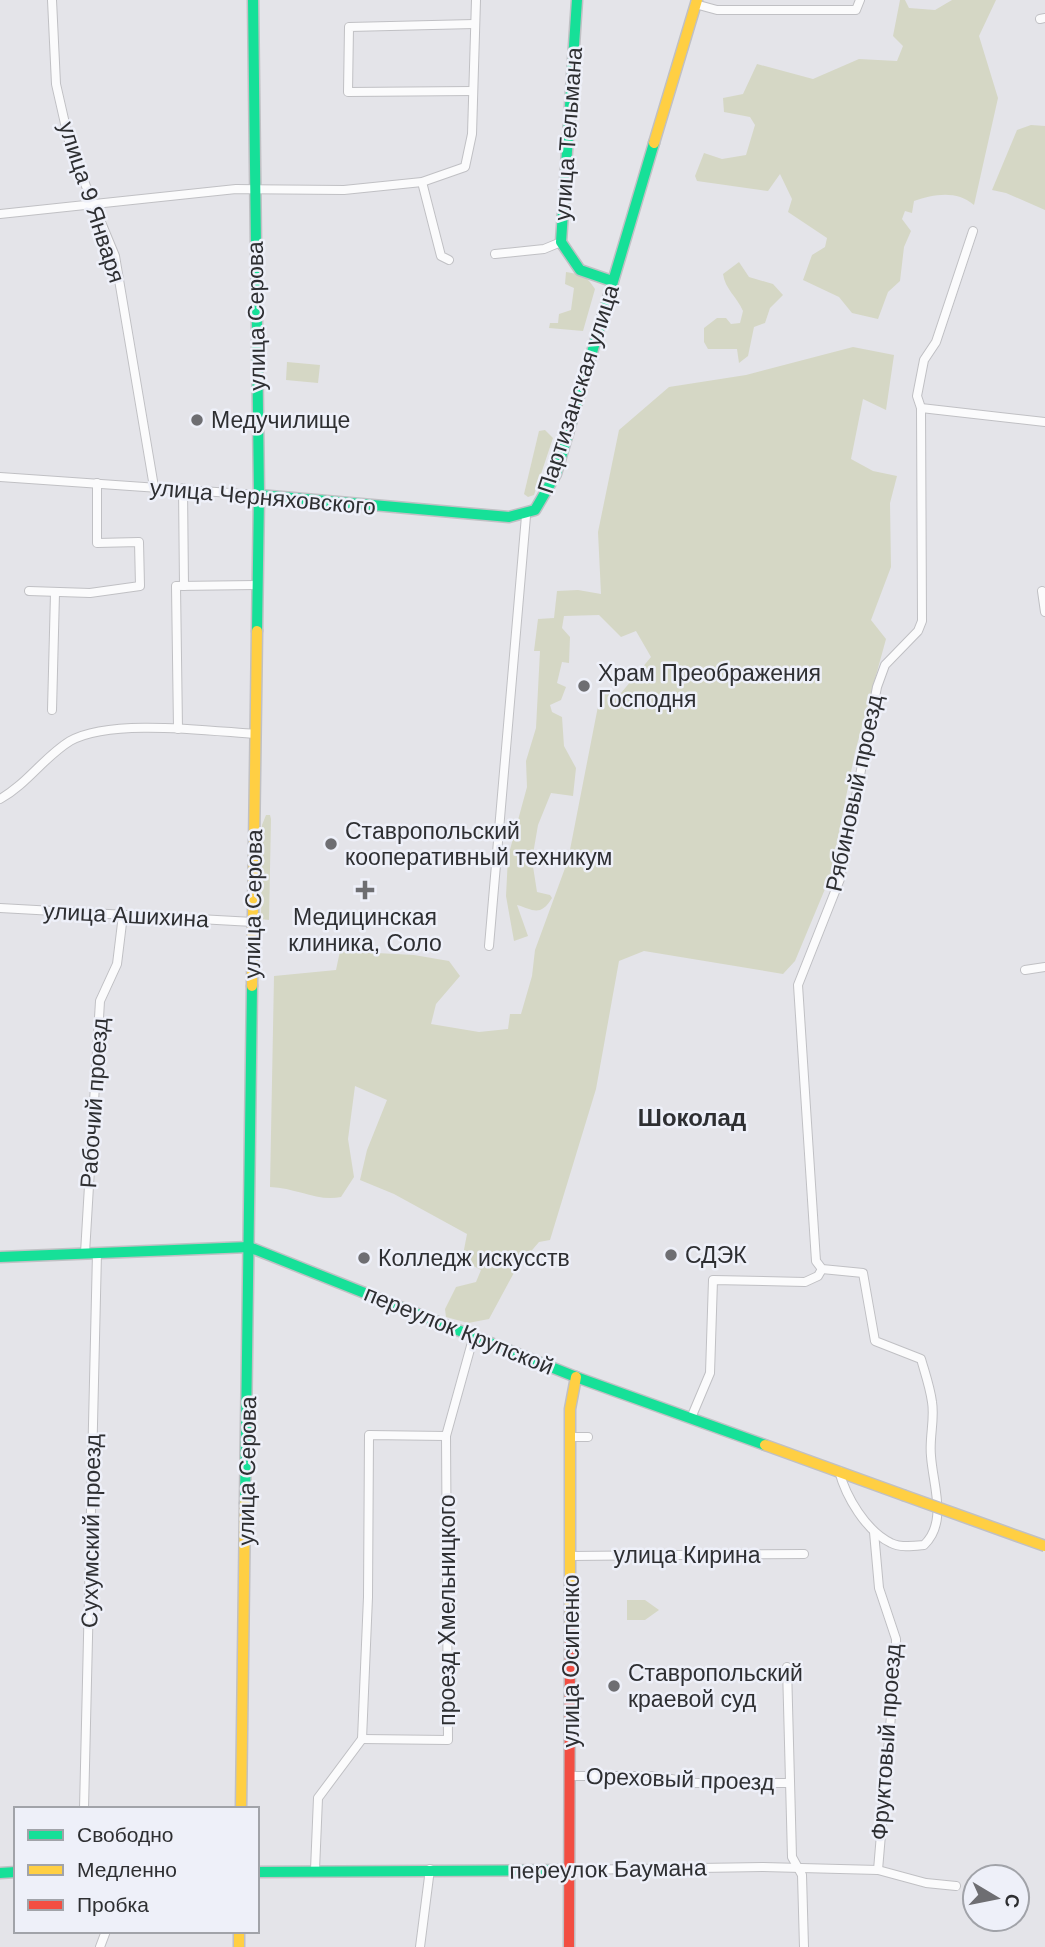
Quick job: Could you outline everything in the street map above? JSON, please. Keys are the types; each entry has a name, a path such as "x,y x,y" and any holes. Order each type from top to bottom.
{"main road":[{"name":"улица Серова","path":"241,1807 259,495 253,0"},
{"name":"улица Тельмана","path":"578,0 561,242 580,270 612,281"},
{"name":"Партизанская улица","path":"526,516 540,507 556,474 696,2"},
{"name":"улица Черняховского","path":"259,495 376,507 526,516"},
{"name":"переулок Крупской","path":"0,1256 249,1247 576,1377 1045,1546"},
{"name":"улица Осипенко","path":"569,1947 570,1409 576,1377"},
{"name":"переулок Баумана","path":"259,1871 569,1870"}],"street":[{"name":"улица 9 Января","path":"52,0 56,84 71,150 115,256 154,486"},
{"path":"0,214 93,203 254,190 344,190 422,182 465,167 472,134 476,0"},
{"name":"Партизанская улица","path":"696,2 717,10 856,10 860,0"},
{"path":"473,91 348,92 349,27 474,23"},
{"path":"422,182 436,244 441,256 449,260"},
{"name":"Рябиновый проезд","path":"822,1269 813,1250 798,985 840,879 877,687 885,665 918,631 922,621 921,408 917,396 924,360 936,342 973,231"},
{"path":"495,254 544,248 561,242"},
{"path":"921,408 1045,422"},
{"name":"улица Черняховского","path":"0,477 259,495"},
{"path":"29,591 90,593 140,586 139,542 97,543 97,483"},
{"path":"183,488 184,586"},
{"name":"Партизанская улица","path":"489,946 526,516"},
{"path":"178,729 176,586 257,585"},
{"path":"1042,591 1045,612"},
{"path":"52,710 55,593"},
{"path":"0,799 12,793 54,753 72,740 101,730 178,729 256,734"},
{"name":"улица Ашихина","path":"0,908 253,922"},
{"name":"Рабочий проезд","path":"91,1253 100,1001 117,964 123,915"},
{"path":"1026,970 1045,967"},
{"name":"Сухумский проезд","path":"84,1807 91,1253"},
{"path":"691,1418 710,1374 713,1280 805,1282 818,1276 822,1269 863,1273 875,1341 921,1359 932,1403 930,1454 936,1484 937,1525 932,1537 924,1545 893,1545 874,1532 844,1488 839,1471"},
{"name":"проезд Хмельницкого","path":"362,1739 448,1740 446,1436 474,1335"},
{"path":"315,1871 318,1798 362,1739 368,1597 369,1435 446,1436"},
{"path":"570,1437 587,1437"},
{"name":"Фруктовый проезд","path":"874,1532 879,1588 896,1639 878,1870"},
{"name":"улица Кирина","path":"570,1556 804,1554"},
{"path":"788,1667 792,1857 802,1875 804,1947"},
{"name":"Ореховый проезд","path":"571,1776 653,1776 695,1783 790,1783"},
{"name":"переулок Баумана","path":"569,1870 796,1867 878,1870 926,1883 957,1886"},
{"path":"419,1947 430,1869"}],"green space":[{"path":"900,0 905,0 909,8 935,10 952,0 996,0 979,36 998,98 974,205 953,195 937,195 914,201 912,213 905,211 902,219 911,231 904,247 900,281 888,292 878,319 852,313 839,297 803,280 812,255 825,247 827,238 788,212 792,199 780,174 768,191 697,181 695,176 704,153 722,159 746,155 755,125 750,117 724,112 723,98 743,94 757,64 813,79 859,59 897,61 903,46 893,36"},
{"path":"1031,125 1045,126 1045,210 1006,193 992,190 1017,130"},
{"path":"739,262 749,277 773,284 783,295 770,308 765,323 754,327 748,356 739,363 737,349 708,349 704,342 704,328 717,318 726,318 731,324 740,323 743,311 726,284 723,274"},
{"path":"566,272 583,276 595,289 583,331 549,328 550,323 558,323 559,314 571,310 574,288 565,284"},
{"path":"853,347 894,355 886,410 863,399 851,459 873,471 897,476 890,503 891,567 871,620 886,639 855,752 830,877 795,961 783,974 644,951 619,961 596,1089 550,1240 539,1242 516,1269 489,1319 468,1323 446,1317 445,1309 456,1287 476,1282 481,1270 462,1260 467,1234 394,1194 360,1180 367,1150 387,1100 355,1086 348,1139 354,1177 341,1197 324,1198 270,1187 274,976 336,970 340,951 414,955 449,961 460,976 436,1004 431,1024 479,1032 508,1029 510,1014 521,1014 532,976 535,950 568,860 600,696 607,692 621,693 651,657 636,631 621,637 599,615 564,616 562,628 570,637 569,663 562,662 557,683 566,687 561,700 550,705 552,712 562,717 564,746 576,768 573,796 551,793 538,825 532,860 537,892 552,898 544,908 536,911 517,905 528,936 514,941 506,896 508,857 527,787 526,761 536,728 540,651 534,651 538,619 554,618 557,591 578,590 601,594 598,532 619,430 669,387 746,375"},
{"path":"287,362 320,365 318,383 286,380"},
{"path":"545,430 553,438 534,495 528,497 524,494 539,431"},
{"path":"266,815 270,815 271,819 269,920 261,919 262,825"},
{"path":"627,1600 645,1600 659,1610 645,1620 627,1620"}],"traffic: fast":[{"path":"253,0 259,495 257,631"},
{"path":"577,0 561,242 580,270 612,281"},
{"path":"259,495 509,517 535,510 556,474 654,143"},
{"path":"245,1503 252,986"},
{"path":"0,1257 249,1247 576,1377 765,1445"},
{"path":"259,1872 569,1870"},
{"path":"0,1873 14,1872"}],"traffic: slow":[{"path":"654,143 697,0"},
{"path":"252,986 257,631"},
{"path":"570,1628 570,1409 576,1377"},
{"path":"765,1445 903,1495"},
{"path":"903,1495 1045,1546"},
{"path":"241,1807 245,1503"},
{"path":"239,1933 239,1947"}],"traffic: jam":[{"path":"569,1947 570,1628"}],"place":[{"name":"Медучилище","path":"197,420"},
{"name":"Храм Преображения Господня","path":"584,686"},
{"name":"Ставропольский кооперативный техникум","path":"331,844"},
{"name":"Медицинская клиника, Соло","path":"365,890"},
{"name":"СДЭК","path":"671,1255"},
{"name":"Колледж искусств","path":"364,1258"},
{"name":"Ставропольский краевой суд","path":"614,1686"}],"district":[{"name":"Шоколад","path":"692,1118"}]}
